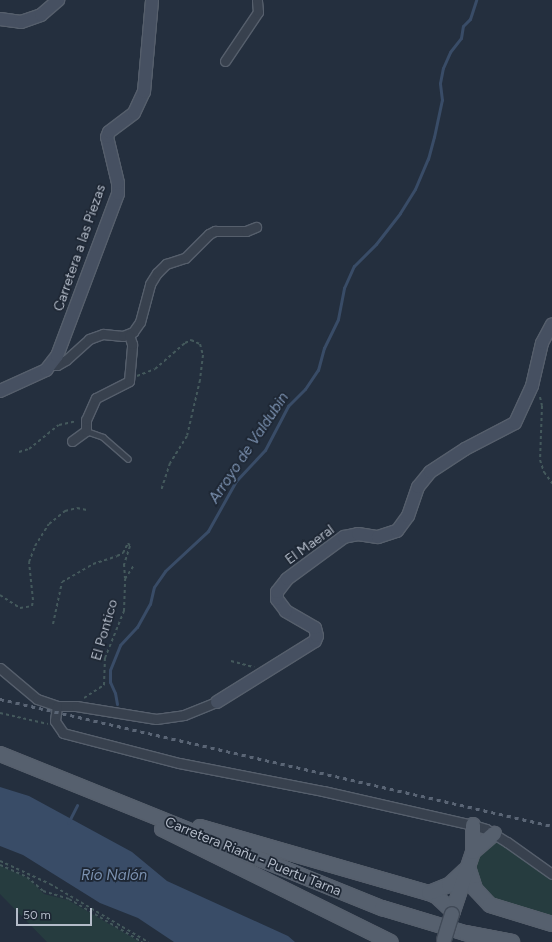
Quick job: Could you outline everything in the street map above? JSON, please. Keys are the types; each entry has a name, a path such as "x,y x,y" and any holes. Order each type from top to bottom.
{"main road":[{"name":"Carretera Riañu - Puertu Tarna","path":"0,754 382,908 465,933 512,942"},
{"path":"121,803 162,829 391,942"},
{"path":"155,817 284,849 429,893 436,896 454,910"},
{"path":"444,941 473,852 472,826"},
{"path":"473,852 494,834"},
{"path":"429,893 449,885 468,867"},
{"path":"468,867 474,889 490,905"},
{"path":"454,910 469,900 552,924"}],"street":[{"path":"0,19 21,22 41,15 58,0"},
{"name":"Carretera a las Piezas","path":"52,365 118,194 118,183 107,137 109,132 134,113 144,92 152,0"},
{"path":"225,61 238,38 258,12 257,0"},
{"path":"129,335 140,322 150,284 161,268 185,258 208,234 215,231 246,231 256,227"},
{"name":"El Maeral","path":"217,702 310,645 317,636 317,631 310,624 280,606 277,592 280,585 344,537 358,534 378,537 397,531 403,525 418,487 430,472 465,449 515,423 532,386 542,343 552,324"},
{"path":"0,391 52,365 57,365 66,360 89,338 103,334 129,335"},
{"path":"72,441 86,431 86,420 96,398 109,390 124,386 131,374 130,357 132,344 129,335"},
{"path":"0,668 37,699 57,706 67,706 156,719 184,715 217,702"},
{"path":"57,706 57,727 63,733 179,763 322,791 472,826 494,834 552,874"}],"lane":[{"path":"86,431 104,436 128,459"}],"path":[{"path":"131,374 141,376 155,369 191,340 200,344 203,355 200,380 187,436 170,463 161,490"},
{"path":"532,386 537,392 542,406 540,460 544,472 552,483"},
{"path":"19,452 29,449 59,425 86,420"},
{"path":"0,596 20,608 32,606 33,600 29,562 35,546 49,524 65,511 77,508 87,510"},
{"path":"53,624 62,582 93,564 123,553 128,543 130,546 124,564 125,579"},
{"path":"125,579 134,565"},
{"name":"El Pontico","path":"67,706 104,685 105,658 124,611 125,579"},
{"path":"231,661 269,670"},
{"path":"0,713 57,727"},
{"path":"0,861 50,884 148,942"},
{"path":"0,865 28,877 43,891 69,899 142,942"}],"green space":[{"path":"494,834 552,874 552,924 530,919 475,889 473,852"},
{"path":"0,866 28,878 44,894 68,900 140,942 47,942 0,894"}],"water":[{"name":"Río Nalón","path":"0,787 29,796 132,852 167,881 288,936 295,942 174,942 138,918 100,903 23,855 0,846"}],"waterway":[{"name":"Arroyo de Valdubin","path":"117,704 115,693 110,682 110,670 120,645 137,627 150,604 154,587 165,571 208,531 236,481 265,450 288,406 305,389 318,370 324,348 338,319 344,288 354,266 376,244 400,213 415,189 428,159 434,137 442,100 440,83 443,68 450,52 461,38 463,26 470,19 476,0"},
{"name":"Arroyo de Valdubin","path":"68,823 77,805"}],"railway":[{"path":"0,699 552,826"}]}
